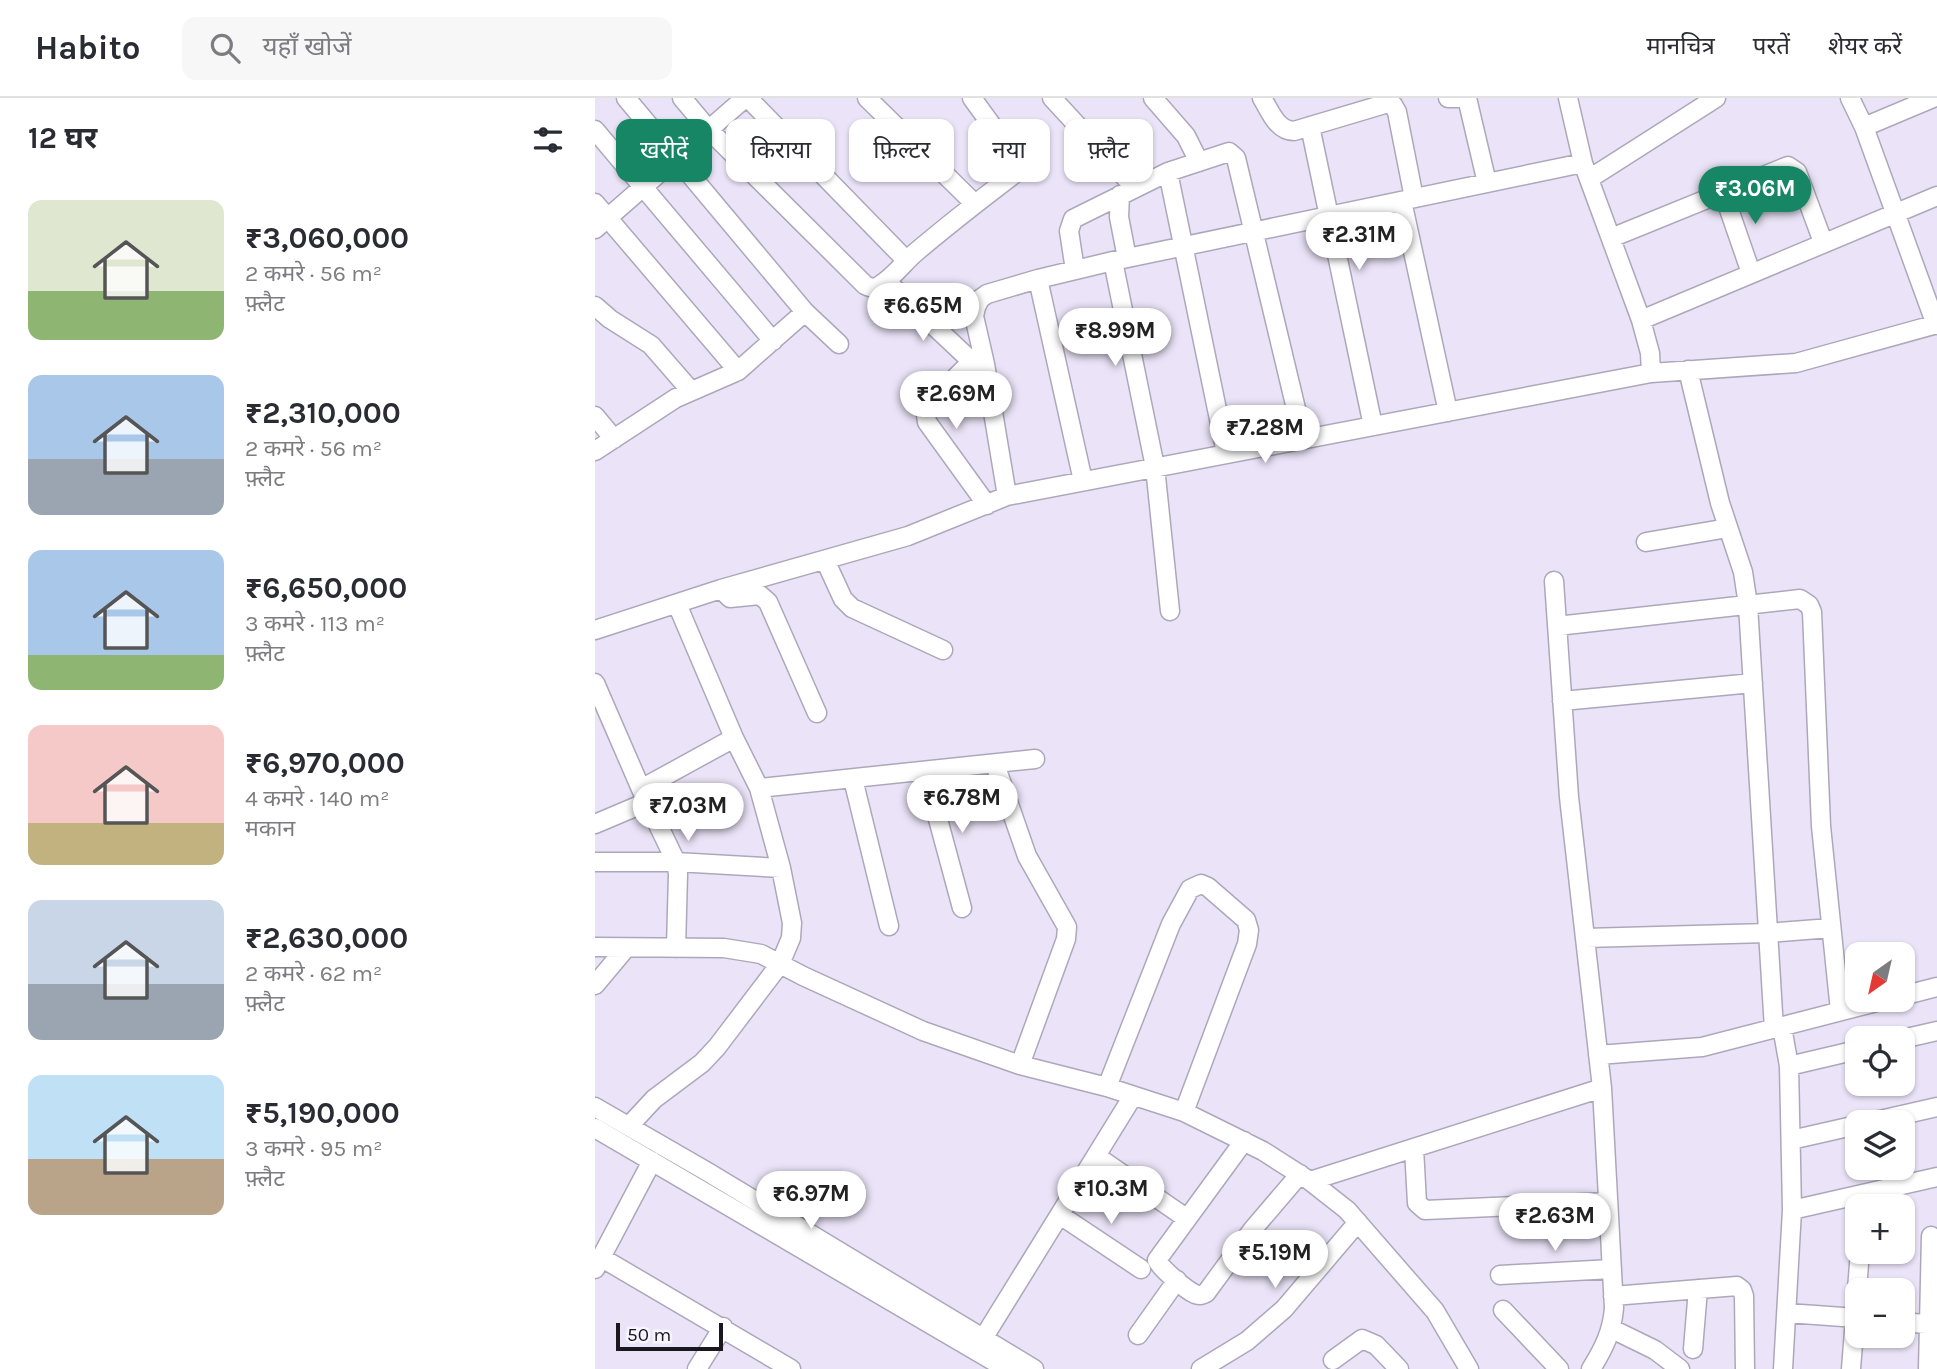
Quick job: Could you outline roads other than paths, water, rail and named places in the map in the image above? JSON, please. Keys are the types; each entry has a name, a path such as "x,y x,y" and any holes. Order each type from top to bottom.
{"street":[{"path":"626,98 644,119"},
{"path":"682,98 700,119"},
{"path":"712,127 746,98 906,260"},
{"path":"867,98 975,204"},
{"path":"712,133 872,288 885,281 906,260 1013,175 1017,163 972,98"},
{"path":"1052,98 1127,191"},
{"path":"1153,98 1186,136 1199,162"},
{"path":"1262,98 1284,130 1294,131 1388,103 1393,105 1397,112 1408,199 1448,412"},
{"path":"1448,98 1458,98"},
{"path":"1467,98 1487,183"},
{"path":"1568,98 1586,171 1641,320 1650,353 1651,373"},
{"path":"1007,496 979,362 974,316 980,299 1038,279 1120,259 1327,215 1487,183 1586,171 1696,104 1716,98"},
{"path":"595,630 721,589 908,536 1007,496 1651,373 1796,363 1937,325 1864,127 1850,98"},
{"path":"1864,127 1933,98"},
{"path":"1310,126 1373,426"},
{"path":"595,130 773,341"},
{"path":"1075,271 1070,223 1168,172 1229,152 1234,154 1303,438"},
{"path":"1611,237 1783,167 1793,168 1797,172 1823,242"},
{"path":"1168,172 1226,453"},
{"path":"601,223 649,182"},
{"path":"697,182 804,312 839,344"},
{"path":"1127,191 1119,217 1120,259 1156,467 1170,611"},
{"path":"1723,192 1751,273"},
{"path":"1641,320 1937,196"},
{"path":"595,203 601,223 738,370"},
{"path":"1038,279 1083,481"},
{"path":"885,281 979,362"},
{"path":"595,306 650,345 691,391"},
{"path":"595,451 676,398 738,370 804,312"},
{"path":"979,362 925,408 924,414 987,505"},
{"path":"1688,370 1720,503 1743,572 1748,606 1767,933 1778,1028 1789,1066 1792,1210 1783,1369"},
{"path":"595,416 614,439"},
{"path":"1646,542 1728,528"},
{"path":"825,560 843,600 852,608 943,650"},
{"path":"1554,581 1569,797 1602,1088 1612,1269 1612,1329 1591,1369"},
{"path":"721,589 730,598 760,595 768,602 817,713"},
{"path":"1557,626 1800,599 1809,605 1812,612 1821,826 1840,1011"},
{"path":"629,1126 654,1099 702,1063 717,1047 780,964 791,938 792,923 781,867 759,788 734,738 677,604"},
{"path":"595,683 676,862 676,948"},
{"path":"1562,701 1753,683"},
{"path":"595,824 734,738"},
{"path":"759,788 1035,759"},
{"path":"995,764 1027,856 1067,927 1066,939 1020,1065"},
{"path":"925,771 962,908"},
{"path":"853,779 889,926"},
{"path":"595,862 676,862 781,867"},
{"path":"1107,1087 1171,924 1190,889 1201,884 1246,920 1249,930 1247,944 1184,1112"},
{"path":"1585,938 1767,933 1831,928"},
{"path":"595,947 747,950 761,954 923,1031 1020,1065 1107,1087 1184,1112 1244,1141 1305,1177 1347,1210 1435,1311 1453,1337 1469,1369"},
{"path":"595,985 626,948"},
{"path":"1915,993 1937,987"},
{"path":"1598,1055 1702,1047 1845,1010"},
{"path":"1915,1036 1937,1031"},
{"path":"1789,1066 1845,1053"},
{"path":"1244,1141 1157,1259 1157,1263 1194,1293 1206,1293 1253,1229 1305,1177 1415,1148 1602,1088"},
{"path":"984,1337 1133,1096"},
{"path":"595,1107 1034,1369"},
{"path":"1915,1112 1937,1107"},
{"path":"595,1128 1007,1369"},
{"path":"1791,1140 1845,1128"},
{"path":"1415,1148 1416,1203 1425,1210 1608,1202"},
{"path":"1096,1156 1186,1218"},
{"path":"652,1161 598,1263 723,1327 791,1369"},
{"path":"1792,1210 1937,1177"},
{"path":"1060,1215 1140,1269"},
{"path":"1201,1369 1265,1327 1284,1309 1358,1222"},
{"path":"1928,1369 1933,1324 1931,1236"},
{"path":"1500,1275 1612,1269"},
{"path":"1137,1335 1177,1280"},
{"path":"1613,1296 1737,1286 1742,1290 1745,1369"},
{"path":"1693,1349 1698,1289"},
{"path":"1503,1310 1559,1369"},
{"path":"1787,1313 1845,1317"},
{"path":"1915,1323 1933,1324"},
{"path":"697,1369 723,1327"},
{"path":"1612,1329 1655,1350 1680,1369"},
{"path":"1333,1360 1362,1339 1376,1345 1399,1369"},
{"path":"1851,1369 1853,1348"}]}
